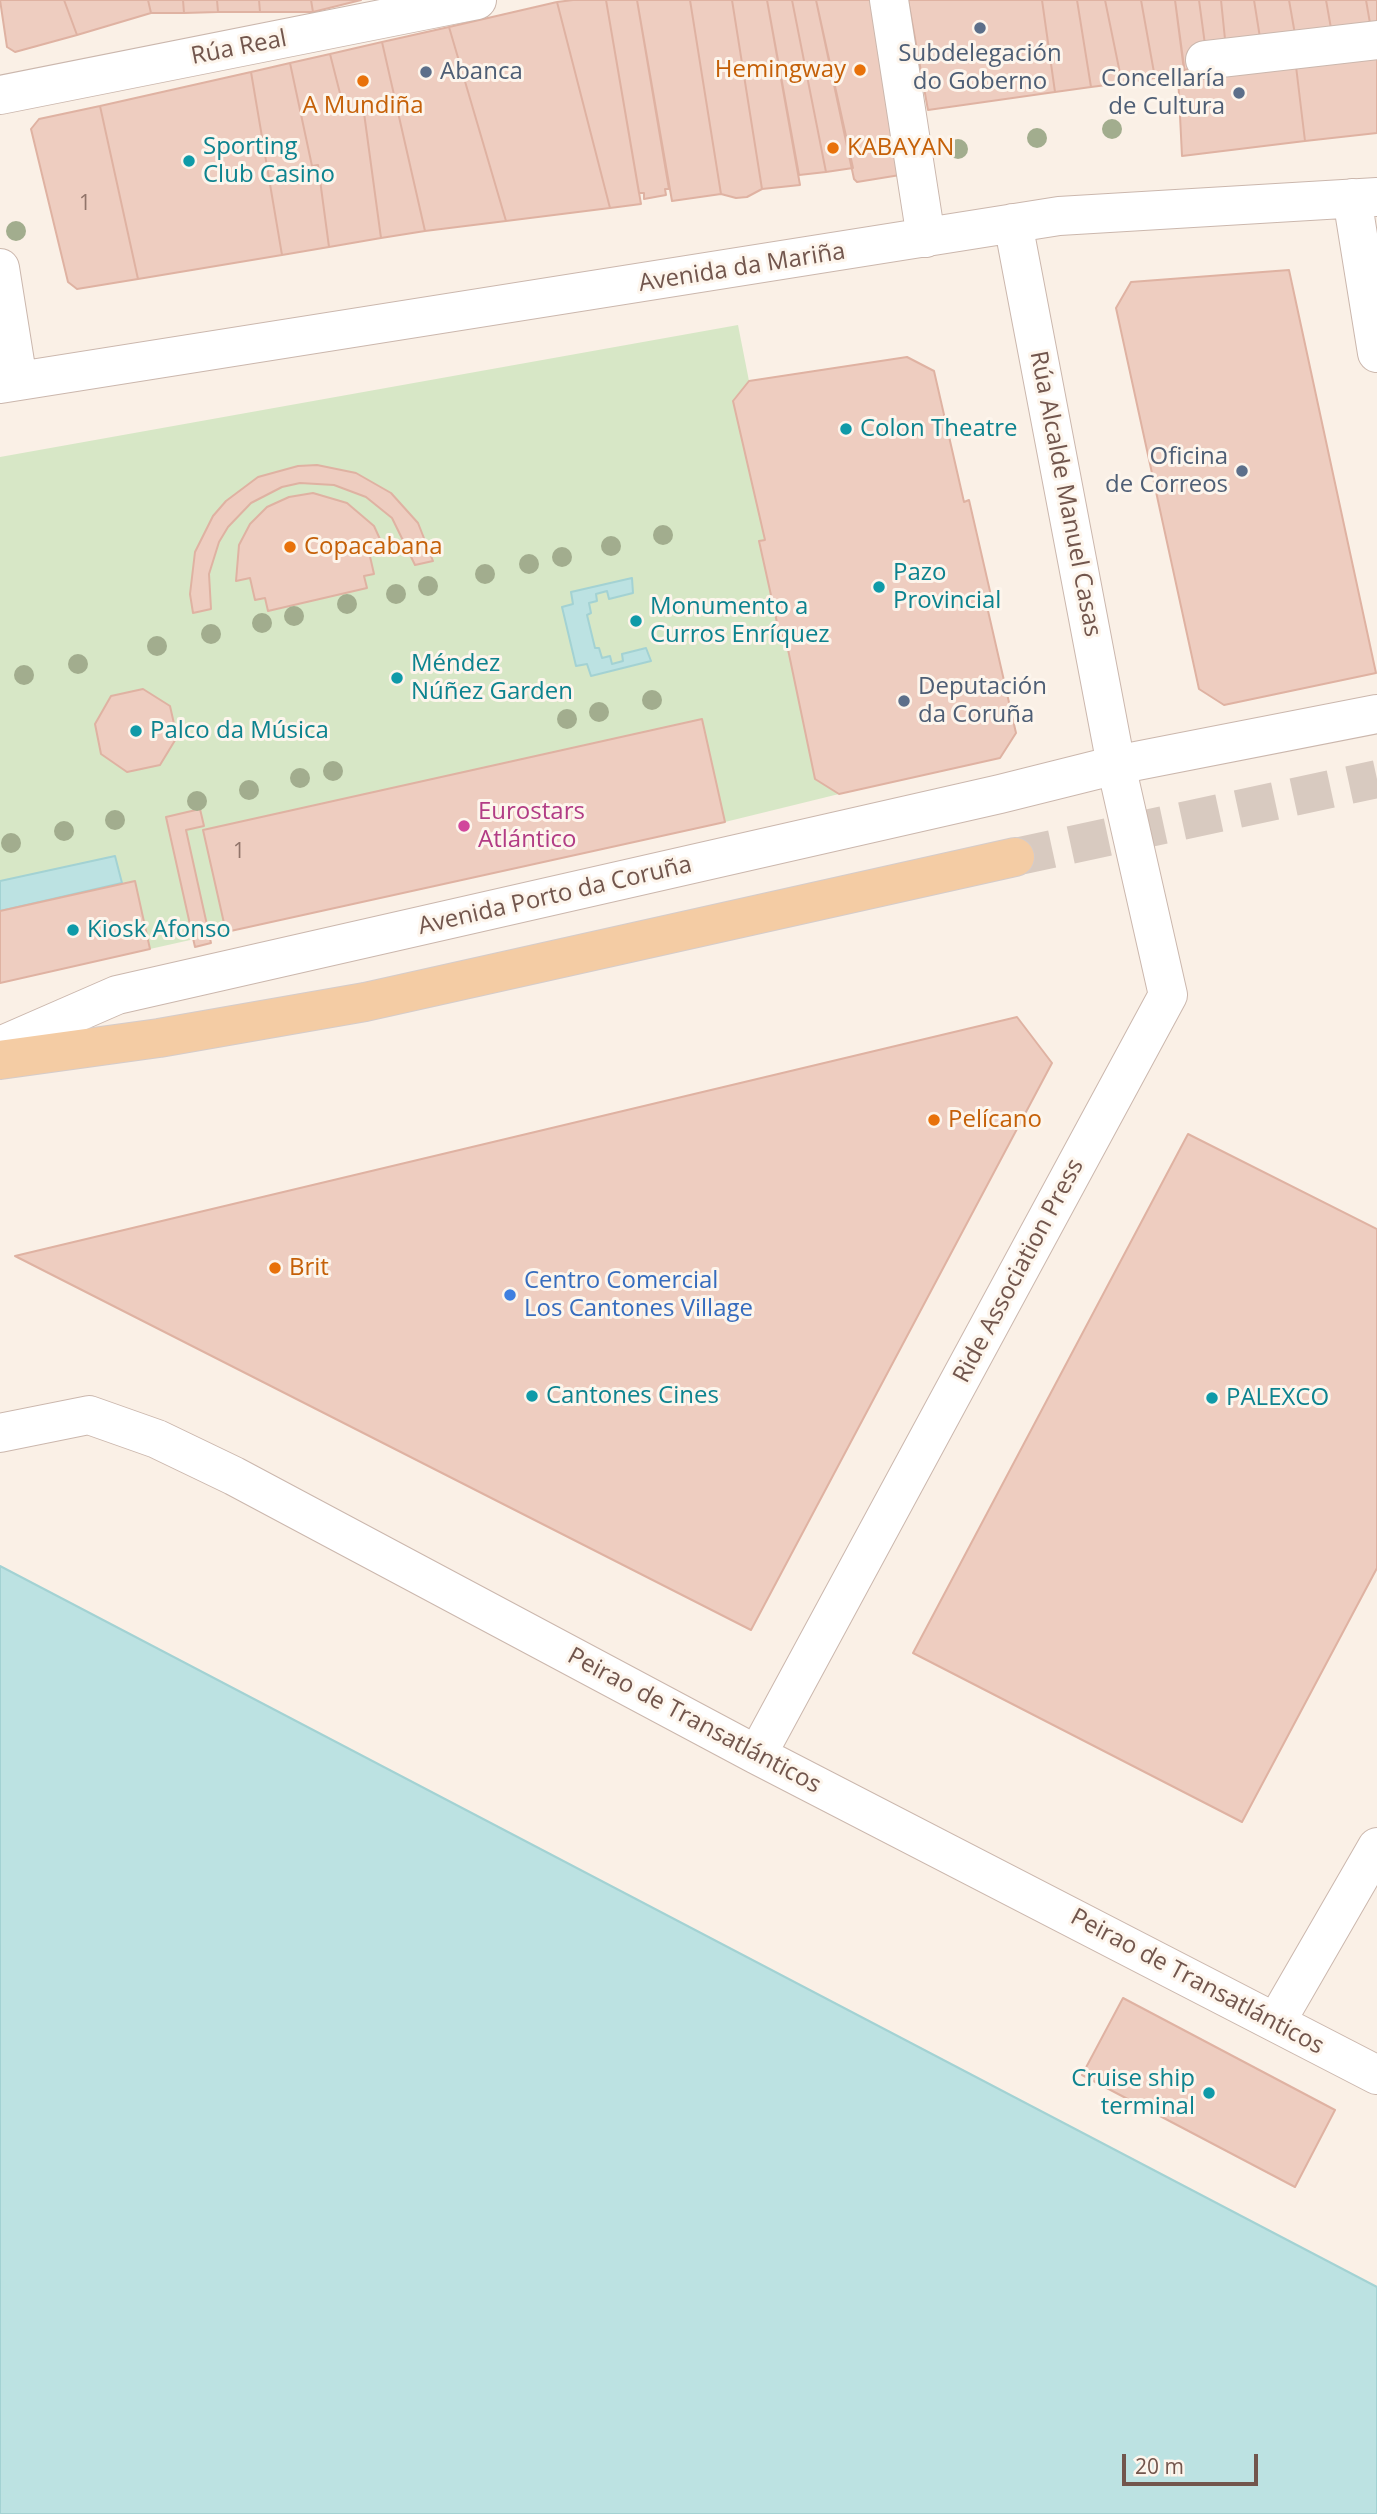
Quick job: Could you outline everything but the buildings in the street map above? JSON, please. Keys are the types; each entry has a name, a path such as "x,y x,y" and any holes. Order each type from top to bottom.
{"main road":[{"path":"0,1060 159,1038 365,1002 1015,857"}],"street":[{"name":"Rúa Real","path":"0,95 477,0"},
{"path":"889,0 926,238"},
{"path":"1205,60 1377,40"},
{"path":"1364,197 1377,353"},
{"name":"Avenida da Mariña","path":"9,383 1059,216 1364,197"},
{"name":"Rúa Alcalde Manuel Casas","path":"1013,223 1116,765"},
{"path":"0,268 9,383"},
{"name":"Avenida Porto da Coruña","path":"0,1046 117,995 1116,765 1377,714"},
{"name":"Ride Association Press","path":"757,1755 1168,995 1116,765"},
{"name":"Peirao de Transatlánticos","path":"0,1433 89,1415 157,1439 234,1476 757,1755 1377,2075"},
{"path":"1276,2022 1377,1847"}],"green space":[{"name":"Méndez Núñez Garden","path":"738,325 749,381 733,401 765,540 760,541 780,636 785,635 815,778 839,794 725,822 701,719 203,830 226,932 150,949 134,881 0,911 0,457"}],"water":[{"path":"632,578 633,593 609,599 607,591 596,594 597,601 589,603 591,613 587,615 595,648 599,648 602,658 610,656 612,664 623,661 622,654 646,648 651,661 591,676 587,664 576,666 562,607 573,604 571,592"},
{"path":"115,856 122,883 0,911 0,881"},
{"path":"0,1566 1377,2287 1377,2514 0,2514"}],"tunnel":[{"path":"1015,857 1377,779"}],"place":[{"name":"Subdelegación do Goberno","path":"980,28"},
{"name":"Hemingway","path":"860,70"},
{"name":"Abanca","path":"426,72"},
{"name":"A Mundiña","path":"363,81"},
{"name":"Concellaría de Cultura","path":"1239,93"},
{"name":"KABAYAN","path":"833,148"},
{"name":"Sporting Club Casino","path":"189,161"},
{"name":"Colon Theatre","path":"846,429"},
{"name":"Oficina de Correos","path":"1242,471"},
{"name":"Copacabana","path":"290,547"},
{"name":"Pazo Provincial","path":"879,587"},
{"name":"Monumento a Curros Enríquez","path":"636,621"},
{"name":"Méndez Núñez Garden","path":"397,678"},
{"name":"Deputación da Coruña","path":"904,701"},
{"name":"Palco da Música","path":"136,731"},
{"name":"Eurostars Atlántico","path":"464,826"},
{"name":"Kiosk Afonso","path":"73,930"},
{"name":"Pelícano","path":"934,1120"},
{"name":"Brit","path":"275,1268"},
{"name":"Centro Comercial Los Cantones Village","path":"510,1295"},
{"name":"Cantones Cines","path":"532,1396"},
{"name":"PALEXCO","path":"1212,1398"},
{"name":"Cruise ship terminal","path":"1209,2093"}]}
